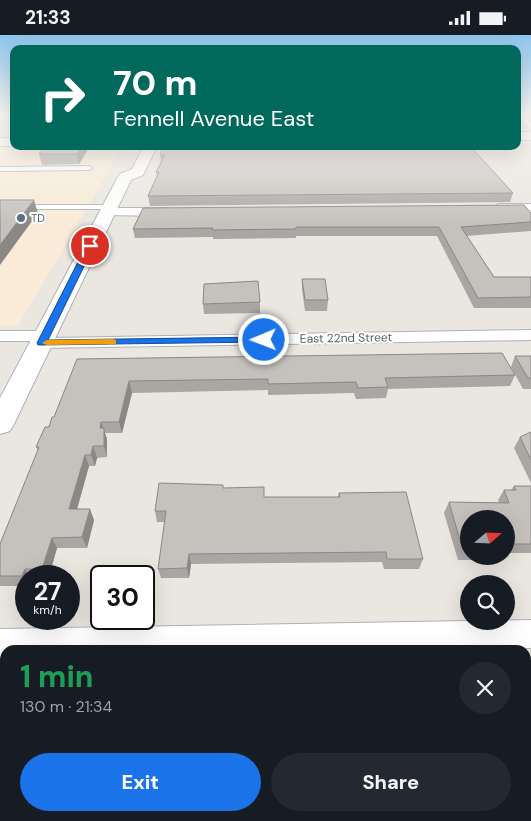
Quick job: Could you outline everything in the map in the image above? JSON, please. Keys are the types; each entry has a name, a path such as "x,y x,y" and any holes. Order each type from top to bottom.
{"main road":[{"path":"0,424 108,210 123,170 138,172 149,151"}],"street":[{"path":"491,208 531,208"},
{"path":"108,210 181,211"},
{"name":"East 22nd Street","path":"0,336 43,339 531,335"},
{"path":"0,643 531,633"}],"lane":[{"path":"0,169 89,168"},
{"path":"0,207 108,210"}],"shaded area":[{"path":"0,151 114,151 118,155 18,326 0,326"}],"building":[{"path":"41,151 79,151 77,154 39,154"},
{"path":"161,151 474,151 513,193 148,196 159,172 156,172 165,155 160,155"},
{"path":"0,200 34,200 0,245"},
{"path":"524,205 531,213 531,222 461,227 494,277 531,277 531,297 478,298 439,227 296,227 296,229 212,230 213,228 133,229 143,208"},
{"path":"302,279 325,279 328,300 305,300"},
{"path":"258,281 260,302 203,304 204,284"},
{"path":"502,353 515,375 385,378 388,387 358,388 356,382 268,384 268,379 129,381 119,422 101,422 100,428 104,428 104,446 93,446 91,455 85,455 69,509 90,509 82,537 52,538 43,565 15,565 15,576 0,576 0,544 39,447 36,447 45,427 49,427 52,417 54,417 77,359"},
{"path":"515,356 531,356 531,378 528,378"},
{"path":"531,432 531,460 520,437"},
{"path":"159,483 223,485 223,488 264,487 264,497 340,497 339,493 406,492 423,559 387,559 386,552 189,554 187,568 158,569 166,511 155,511"},
{"path":"514,486 531,486 531,544 515,544 515,510 460,510 460,540 449,502 509,503 504,490 516,490"}],"slow traffic":[{"path":"47,343 113,342"}],"place":[{"name":"TD","path":"21,218"}],"route":[{"path":"90,246 42,343 264,340"}]}
